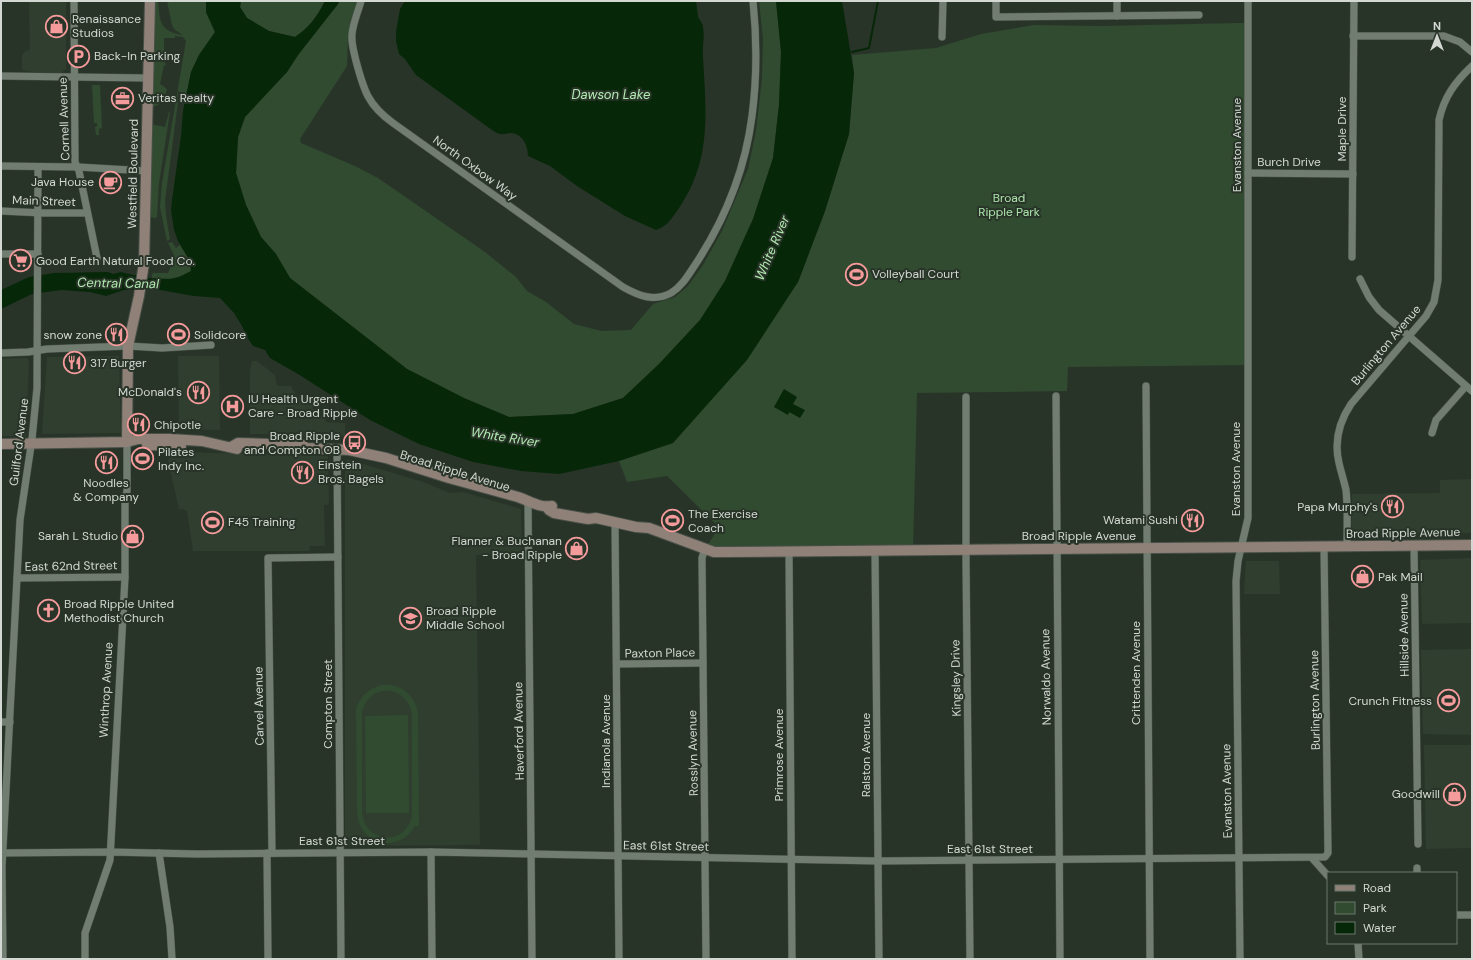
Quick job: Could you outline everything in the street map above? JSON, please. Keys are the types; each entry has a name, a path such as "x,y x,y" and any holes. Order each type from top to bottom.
{"street":[{"name":"Cornell Avenue","path":"74,1 74,162 78,167 97,258"},
{"name":"Westfield Boulevard","path":"128,346 139,296 144,263 147,171 147,78 150,1"},
{"name":"North Oxbow Way","path":"361,1 352,30 352,45 363,86 369,100 376,108 389,120 623,287 646,298 661,297 679,287 702,256 733,195 741,170 752,116 757,49 753,1"},
{"path":"942,37 943,1"},
{"path":"996,1 996,17 1199,15"},
{"path":"1117,1 1117,16"},
{"name":"Evanston Avenue","path":"1240,959 1236,581 1238,561 1248,518 1248,1"},
{"name":"Maple Drive","path":"1352,258 1354,1"},
{"path":"1353,36 1444,36 1460,42 1472,52"},
{"name":"Burlington Avenue","path":"1347,547 1346,490 1337,453 1339,428 1351,404 1409,337 1430,309 1437,288 1438,132 1441,112 1445,99 1451,89 1461,76 1472,66"},
{"path":"1,76 147,78"},
{"path":"1,166 78,167 147,171"},
{"name":"Guilford Avenue","path":"3,959 2,853 20,520 31,444 37,388 38,167"},
{"name":"Burch Drive","path":"1248,173 1353,174"},
{"name":"Main Street","path":"1,211 87,213"},
{"path":"1,254 38,254"},
{"path":"1360,279 1369,297 1378,310 1472,391"},
{"path":"1,353 47,349 128,346 162,348 211,345"},
{"name":"Winthrop Avenue","path":"85,959 85,933 110,860 125,577 128,346"},
{"name":"Crittenden Avenue","path":"1146,386 1150,959"},
{"path":"1432,434 1436,420 1466,386"},
{"name":"Kingsley Drive","path":"966,396 970,959"},
{"name":"Norwaldo Avenue","path":"1056,396 1060,959"},
{"name":"Broad Ripple Avenue","path":"1,444 127,442 138,439 170,439 202,441 210,444 231,447 234,449 302,451 305,448 354,450 386,458 449,478 524,499 528,502 546,507 557,506 589,514 596,518 652,529 714,552 1472,545"},
{"name":"Compton Street","path":"337,449 341,959"},
{"name":"Haverford Avenue","path":"528,502 532,959"},
{"name":"Indianola Avenue","path":"615,522 619,959"},
{"name":"Hillside Avenue","path":"1414,546 1418,844"},
{"name":"Burlington Avenue","path":"1324,547 1328,853"},
{"name":"Rosslyn Avenue","path":"705,548 702,558 706,959"},
{"name":"Ralston Avenue","path":"875,551 879,959"},
{"name":"Primrose Avenue","path":"789,552 792,959"},
{"name":"Carvel Avenue","path":"268,959 270,853 268,558 338,557"},
{"name":"East 62nd Street","path":"17,578 125,577"},
{"name":"Paxton Place","path":"617,664 703,663"},
{"path":"1,722 10,722"},
{"path":"431,852 432,959"},
{"name":"East 61st Street","path":"2,853 431,852 531,853 791,860 969,861 1312,858 1325,857 1328,853"},
{"path":"159,853 170,927 172,959"},
{"path":"1312,858 1327,875"},
{"path":"1457,915 1472,915"},
{"path":"1358,944 1359,959"}],"shaded area":[{"path":"29,1 66,1 66,69 61,73 32,72 22,70 22,55 26,51 30,50"},
{"path":"119,356 121,433 42,434 47,357"},
{"path":"178,356 219,356 220,430 179,429"},
{"path":"27,358 29,361 26,436 1,436 1,359"},
{"path":"252,361 257,361 275,375 277,386 291,386 297,397 312,398 314,416 325,416 326,422 345,423 345,436 250,434 250,371"},
{"path":"175,452 328,456 329,503 324,505 325,546 310,546 309,551 193,551 187,511 179,509 168,460"},
{"name":"Broad Ripple Middle School","path":"347,459 423,482 450,493 463,492 521,509 522,554 476,555 480,845 345,846 345,462"},
{"path":"1472,479 1472,533 1352,534 1352,494 1440,493 1440,480"},
{"path":"1472,558 1472,623 1422,624 1420,560"},
{"path":"1246,561 1279,561 1280,594 1244,594"},
{"name":"Crunch Fitness","path":"1472,649 1472,735 1423,734 1421,650"},
{"path":"1424,745 1472,745 1472,848 1426,849"}],"green space":[{"path":"153,1 158,1 160,20 165,28 169,31 183,35 175,30 172,25 167,1 206,1 206,12 215,32 199,55 191,72 186,96 178,91 178,102 165,201 170,239 167,241 160,207 162,183 186,41 183,37 175,36 175,38 164,38 164,59 166,66 164,65 160,84 167,89 164,98 160,103 154,107 151,107"},
{"path":"241,1 325,1 312,21 295,37 269,31 247,18 240,7"},
{"path":"339,1 357,1 348,35 347,66 300,139 301,143 355,166 378,178 485,252 516,277 527,291 546,302 574,324 601,331 631,330 653,304 675,297 688,286 703,265 722,231 748,169 756,131 762,78 763,39 759,1 776,1 781,52 779,105 773,158 753,219 725,281 700,320 659,364 623,398 573,414 509,417 464,398 407,369 290,278 276,254 261,237 246,205 236,173 238,137 245,117 287,72"},
{"name":"Broad Ripple Park","path":"1248,23 1248,365 1068,367 1067,391 917,393 913,551 704,551 719,527 667,476 627,482 619,461 673,443 798,282 825,211 849,134 854,73 852,55 936,48 981,34 1034,25 1102,26"},
{"path":"92,85 100,85 102,128 99,129 99,135 96,135 95,127 97,126 97,123 94,123"},
{"path":"169,112 159,183 157,217 150,217 150,247 148,246 151,124 165,127"},
{"path":"172,242 176,248 180,245 190,261 191,271 182,276 172,278 152,278 153,273 168,273 175,257 168,243"},
{"path":"388,685 401,688 411,696 417,708 418,715 419,826 415,826 408,835 399,841 390,843 372,839 359,823 357,812 356,710 362,697 368,691 376,687","holes":["388,691 398,693 402,696 409,704 412,715 412,817 408,827 393,837 377,835 370,830 364,822 362,812 362,712 365,704 372,696 378,692"]},
{"path":"408,715 409,813 366,813 365,716"}],"water":[{"path":"206,1 241,1 240,7 247,18 269,31 295,37 313,21 325,1 339,1 287,72 245,117 238,137 236,173 246,205 261,237 276,254 290,278 407,369 464,398 509,417 573,414 623,398 659,364 700,320 725,281 753,219 773,158 779,105 781,52 776,1 842,1 854,73 849,134 825,211 798,282 747,360 673,443 619,461 559,474 521,471 473,462 419,444 370,420 270,358 265,350 253,346 234,313 220,298 144,289 124,290 106,296 90,292 61,290 32,294 1,309 1,290 29,277 54,273 108,272 113,274 121,272 146,278 170,279 179,277 191,271 190,261 178,241 174,230 171,210 183,111 191,72 199,55 215,32 206,12"},
{"name":"Dawson Lake","path":"405,1 696,1 698,16 704,31 704,135 702,153 690,190 672,218 667,224 656,230 625,216 577,186 550,166 528,156 527,148 521,137 510,133 499,134 492,130 416,75 405,59 399,54 396,41 400,9"},
{"path":"784,389 797,397 793,404 805,410 800,418 789,412 788,415 774,407"}],"waterway":[{"path":"852,52 869,48 878,1"}],"place":[{"name":"Renaissance Studios","path":"57,26"},
{"name":"Back-In Parking","path":"79,56"},
{"name":"Veritas Realty","path":"123,98"},
{"name":"Java House","path":"110,182"},
{"name":"Good Earth Natural Food Co.","path":"20,261"},
{"name":"Volleyball Court","path":"856,274"},
{"name":"snow zone","path":"117,335"},
{"name":"Solidcore","path":"179,335"},
{"name":"317 Burger","path":"75,363"},
{"name":"McDonald's","path":"198,392"},
{"name":"IU Health Urgent Care - Broad Ripple","path":"233,406"},
{"name":"Chipotle","path":"138,425"},
{"name":"Broad Ripple and Compton OB","path":"355,443"},
{"name":"Pilates Indy Inc.","path":"143,459"},
{"name":"Noodles & Company","path":"106,462"},
{"name":"Einstein Bros. Bagels","path":"302,472"},
{"name":"Papa Murphy's","path":"1393,507"},
{"name":"Watami Sushi","path":"1193,520"},
{"name":"The Exercise Coach","path":"673,521"},
{"name":"F45 Training","path":"213,522"},
{"name":"Sarah L Studio","path":"133,536"},
{"name":"Flanner & Buchanan - Broad Ripple","path":"577,548"},
{"name":"Pak Mail","path":"1363,577"},
{"name":"Broad Ripple United Methodist Church","path":"48,611"},
{"name":"Broad Ripple Middle School","path":"411,618"},
{"name":"Crunch Fitness","path":"1448,701"},
{"name":"Goodwill","path":"1455,794"}],"water label":[{"name":"White River","path":"772,248"},
{"name":"Central Canal","path":"118,283"},
{"name":"White River","path":"505,437"}]}
